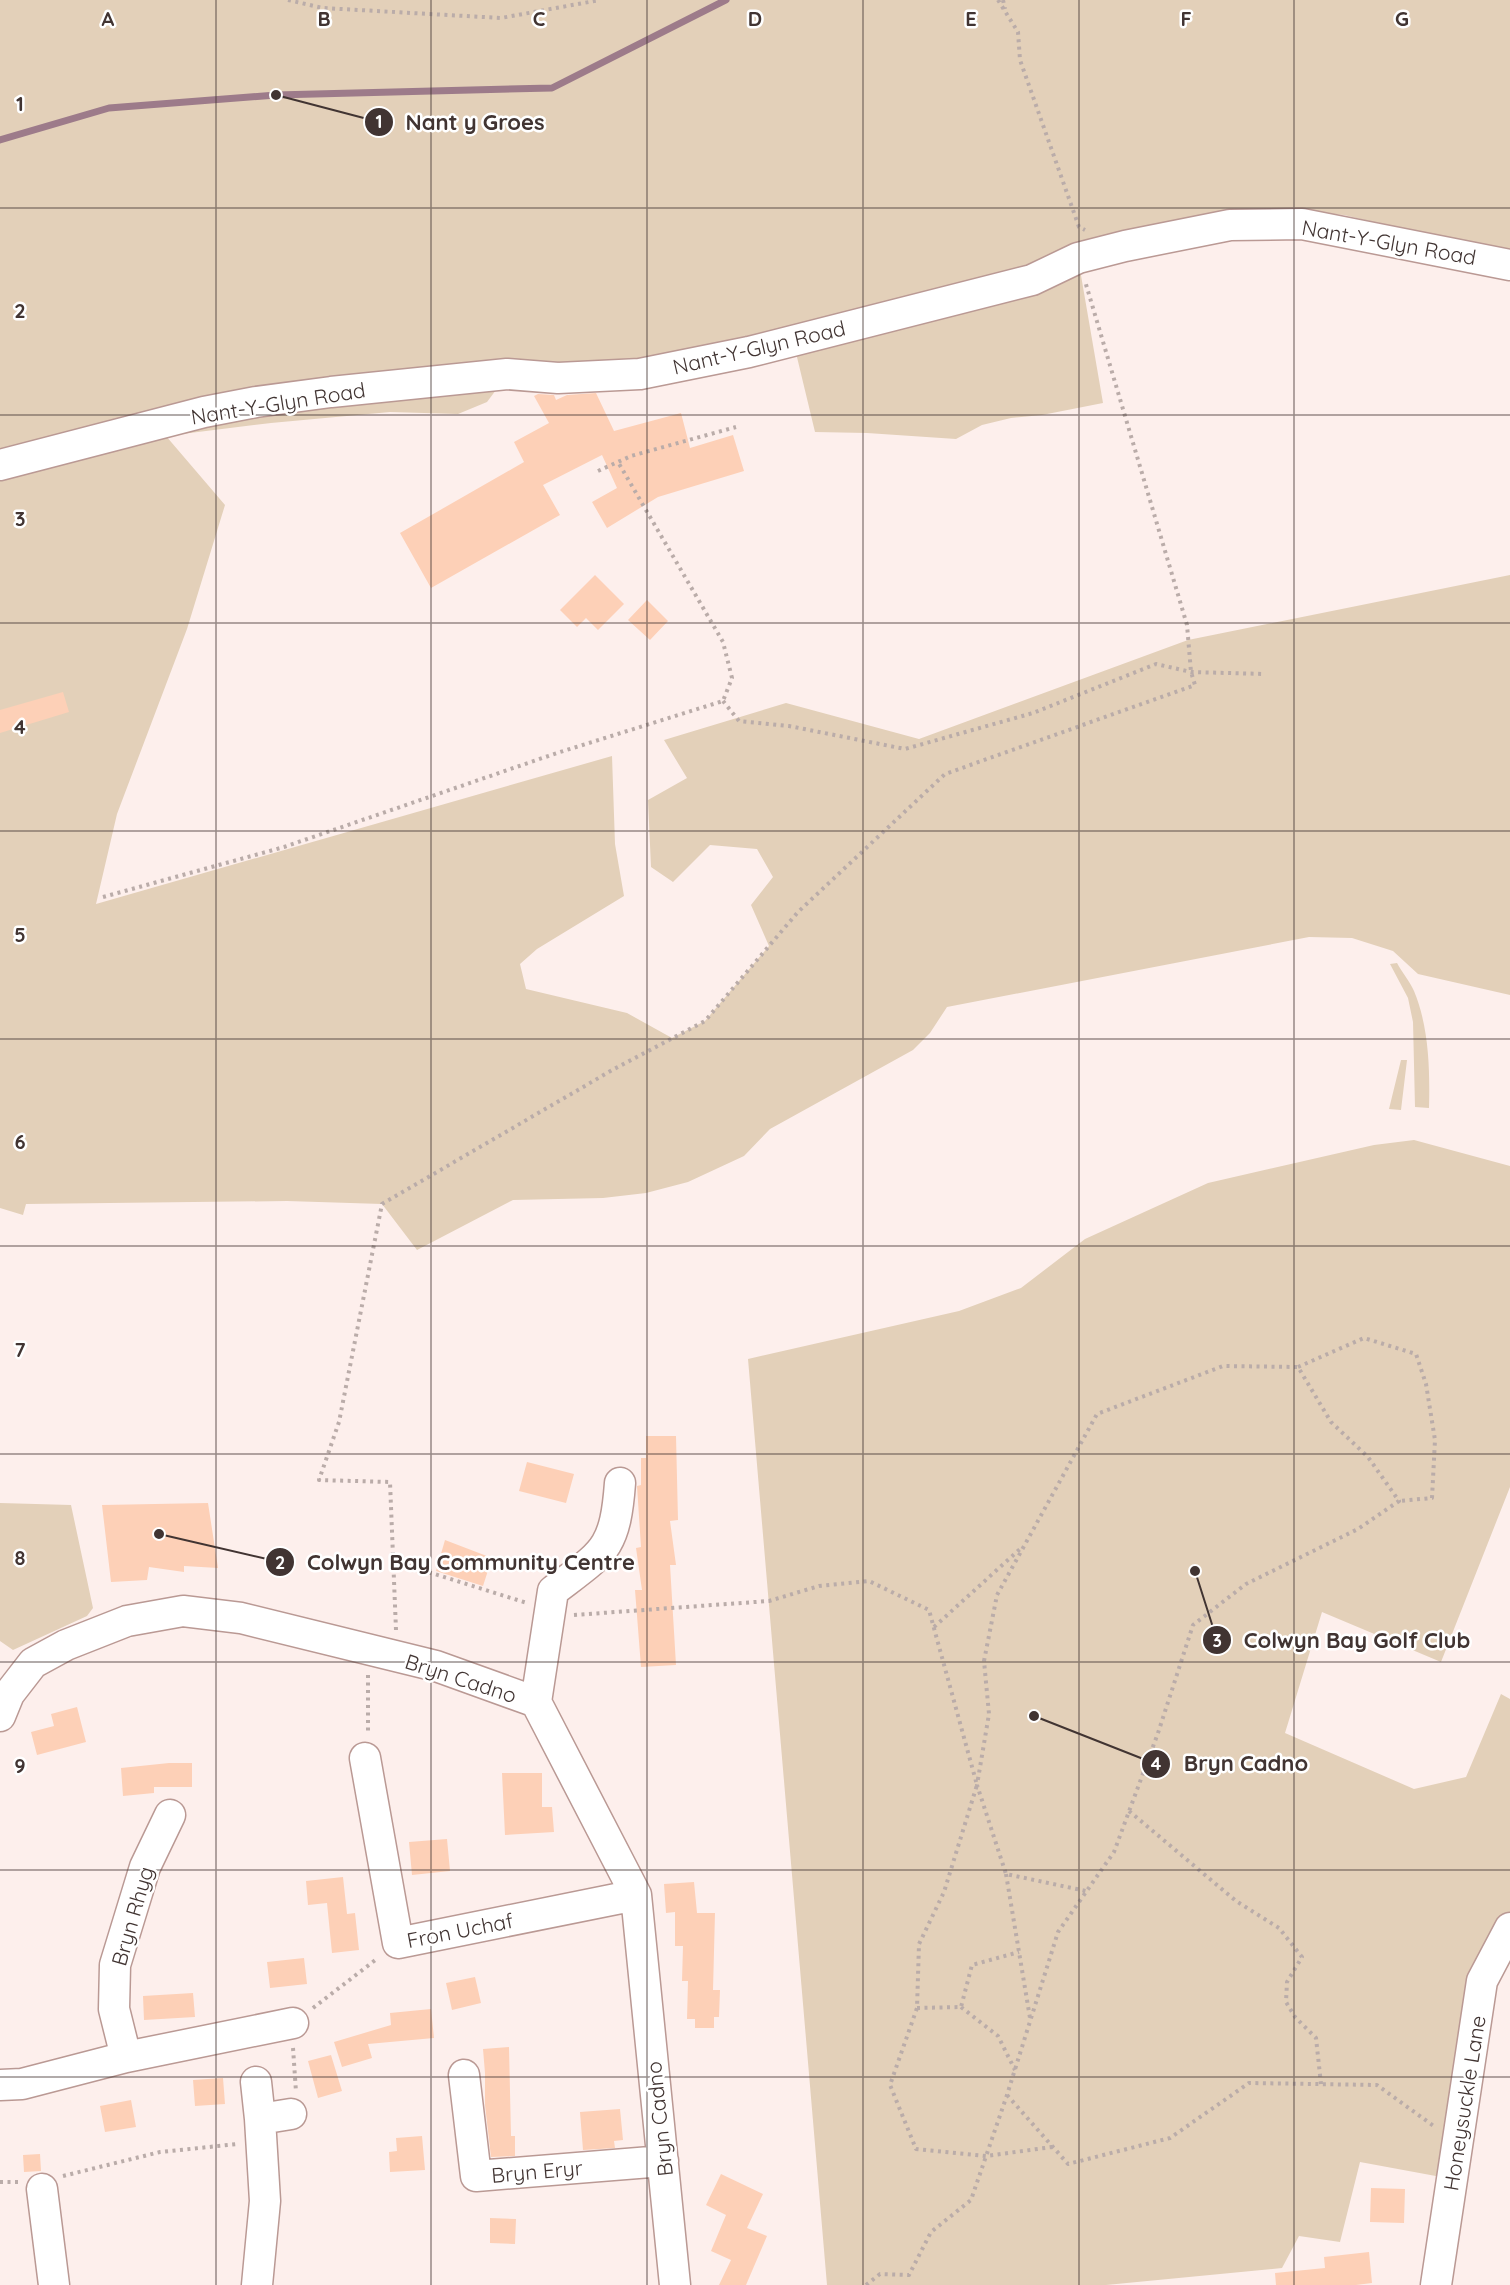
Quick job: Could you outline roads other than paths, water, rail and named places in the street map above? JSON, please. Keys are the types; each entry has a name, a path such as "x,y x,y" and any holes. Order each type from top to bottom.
{"street":[{"name":"Nant-Y-Glyn Road","path":"0,465 112,434 256,402 507,374 558,378 640,374 749,352 1032,280 1084,245 1125,246 1230,225 1302,224 1510,265"},
{"path":"536,1702 553,1591 604,1551 612,1537 618,1510 620,1483"},
{"name":"Bryn Cadno","path":"0,1716 9,1694 33,1663 66,1645 127,1621 183,1611 241,1618 436,1666 536,1702 636,1895 675,2285"},
{"name":"Fron Uchaf","path":"365,1758 398,1944 636,1895"},
{"name":"Bryn Rhyg","path":"126,2057 114,2009 115,1965 145,1867 170,1815"},
{"name":"Honeysuckle Lane","path":"1436,2285 1482,1981 1510,1928"},
{"path":"0,2085 22,2084 126,2057 291,2024"},
{"name":"Bryn Eryr","path":"464,2075 476,2176 663,2161"},
{"path":"256,2082 265,2201 256,2285"},
{"path":"261,2130 291,2114"},
{"path":"42,2183 54,2285"}],"waterway":[{"path":"0,140 109,108 276,95 552,88 726,0"}],"place":[{"name":"Nant y Groes","path":"276,95"},
{"name":"Colwyn Bay Community Centre","path":"159,1534"},
{"name":"Colwyn Bay Golf Club","path":"1195,1571"},
{"name":"Bryn Cadno","path":"1034,1716"}]}
